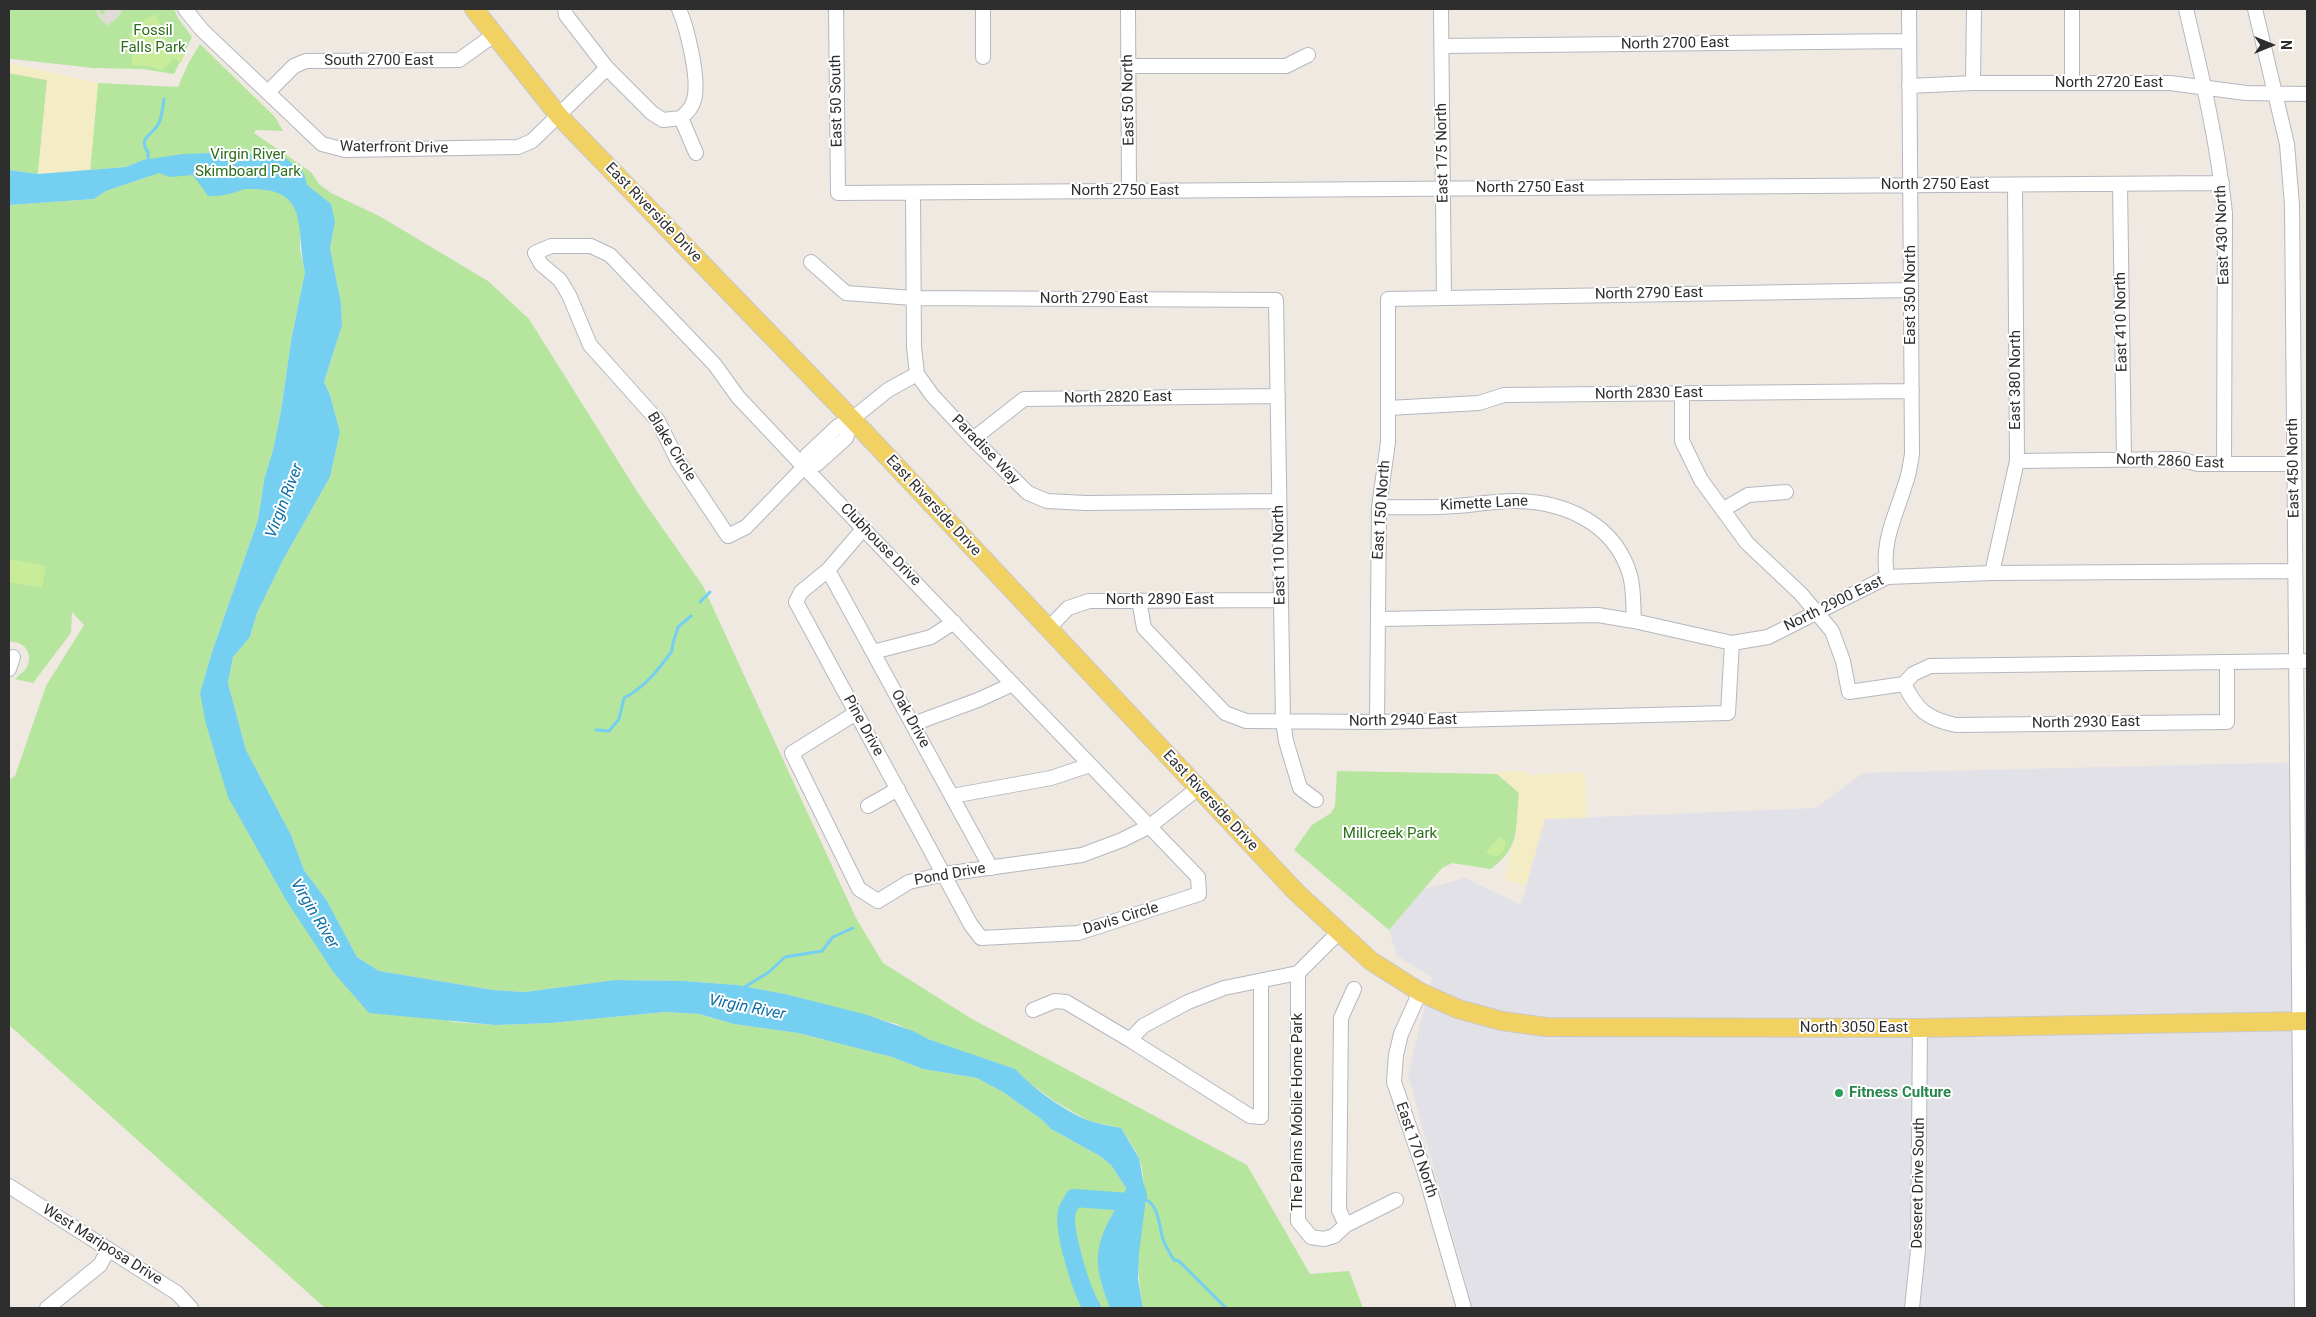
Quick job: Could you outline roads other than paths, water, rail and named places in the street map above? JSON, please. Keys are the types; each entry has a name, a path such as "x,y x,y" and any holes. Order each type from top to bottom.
{"main road":[{"name":"East Riverside Drive","path":"474,9 559,116 852,419 1296,893 1371,962 1414,988"},
{"name":"North 3050 East","path":"1414,988 1458,1009 1502,1022 1546,1027 1920,1028 2304,1021"}],"street":[{"name":"Waterfront Drive","path":"185,9 202,30 322,144 345,150 518,147 532,141 606,68"},
{"path":"565,9 566,15 606,68 652,113 663,120 682,118 690,110 695,98 694,72 686,28 679,9"},
{"name":"East 50 South","path":"836,9 838,193"},
{"path":"983,9 983,57"},
{"name":"East 50 North","path":"1128,9 1130,191"},
{"name":"East 175 North","path":"1442,9 1444,298"},
{"name":"East 350 North","path":"1887,577 1884,559 1888,532 1906,483 1912,454 1909,9"},
{"path":"1973,83 1974,9"},
{"path":"2072,9 2072,83"},
{"name":"East 430 North","path":"2186,9 2204,88 2222,183 2225,213 2224,464"},
{"name":"East 450 North","path":"2255,9 2288,144 2292,204 2295,570 2302,661 2304,1021 2302,1308"},
{"name":"South 2700 East","path":"268,92 294,66 306,61 459,60 494,35"},
{"name":"North 2700 East","path":"1442,46 1909,41"},
{"path":"1128,66 1286,66 1308,55"},
{"name":"North 2720 East","path":"1909,86 1973,83 2170,83 2246,93 2307,94"},
{"path":"682,118 696,153"},
{"name":"North 2750 East","path":"838,193 2222,183"},
{"name":"East 410 North","path":"2120,184 2124,460"},
{"name":"East 380 North","path":"1992,573 2017,461 2015,185"},
{"name":"Paradise Way","path":"913,193 914,347 917,374 932,395 1028,494 1047,501 1086,503 1279,501"},
{"name":"Clubhouse Drive","path":"535,253 551,246 591,246 610,255 715,365 738,397 804,467 1198,877 1199,894"},
{"name":"Blake Circle","path":"535,253 541,264 560,280 570,295 590,345 658,421 678,461 728,536 746,527 804,467"},
{"name":"North 2790 East","path":"812,262 846,293 913,298 1276,300"},
{"name":"North 2790 East","path":"1388,299 1911,290"},
{"name":"East 150 North","path":"1377,722 1379,507 1388,442 1388,299"},
{"name":"East 110 North","path":"1276,300 1283,722 1286,741 1300,788 1316,800"},
{"path":"804,467 807,456 838,426 852,419 888,390 917,374"},
{"name":"North 2830 East","path":"1388,408 1479,403 1504,395 1912,391"},
{"path":"1682,393 1682,441 1701,480 1747,543 1801,594 1832,632 1843,661 1849,692 1904,684 1913,674 1930,666 2302,661"},
{"name":"North 2820 East","path":"973,439 1024,399 1278,396"},
{"name":"North 2860 East","path":"2017,461 2179,459 2198,464 2294,464"},
{"path":"1724,509 1748,495 1786,492"},
{"name":"Kimette Lane","path":"1379,507 1455,506 1515,501 1542,502 1570,510 1594,523 1610,537 1622,557 1630,574 1634,621"},
{"name":"Pine Drive","path":"864,528 828,570 800,592 796,602 971,925 981,938"},
{"name":"Oak Drive","path":"828,570 992,868"},
{"name":"North 2900 East","path":"1378,619 1598,615 1634,621 1732,644 1768,637 1887,577 1992,573 2295,570"},
{"name":"North 2890 East","path":"1048,628 1068,608 1089,600 1281,600"},
{"name":"North 2940 East","path":"1139,600 1144,628 1225,713 1246,721 1377,722 1728,713 1732,644"},
{"path":"873,652 932,637 954,622"},
{"name":"North 2930 East","path":"1904,684 1913,702 1924,713 1939,721 1956,724 2227,722 2227,662"},
{"path":"913,724 978,700 1013,684"},
{"name":"Pond Drive","path":"856,713 792,752 859,889 878,901 909,882 944,874 1082,855 1122,840 1150,826 1197,789"},
{"path":"952,796 1051,778 1090,765"},
{"path":"868,806 898,789"},
{"name":"Davis Circle","path":"981,938 1078,933 1199,894"},
{"path":"1130,1040 1143,1026 1188,1002 1224,988 1298,973 1339,932"},
{"name":"The Palms Mobile Home Park","path":"1298,973 1298,1222 1311,1237 1324,1239 1334,1236 1346,1225 1396,1200"},
{"path":"1033,1010 1056,1002 1066,1002 1250,1116 1261,1117 1261,981"},
{"name":"East 170 North","path":"1414,988 1396,1055 1394,1082 1425,1173 1464,1308"},
{"path":"1346,1225 1339,1210 1341,1018 1354,989"},
{"name":"Deseret Drive South","path":"1912,1308 1918,1250 1920,1028"},
{"name":"West Mariposa Drive","path":"9,1186 177,1293 191,1308"},
{"path":"47,1308 100,1264 108,1250"}],"water":[{"path":"212,153 227,158 265,153 287,159 304,174 307,185 331,204 335,222 330,248 341,303 342,325 324,382 330,395 340,432 330,477 283,560 257,613 250,637 233,657 228,683 246,750 291,835 304,870 327,901 357,957 379,971 493,990 525,992 615,980 684,981 737,985 785,994 864,1014 913,1031 928,1039 1015,1069 1031,1084 1070,1112 1090,1121 1121,1128 1139,1158 1146,1198 1139,1253 1138,1279 1143,1308 1110,1308 1101,1283 1098,1251 1105,1228 1122,1199 1126,1188 1111,1165 1100,1156 1051,1129 1041,1119 1003,1092 977,1078 923,1069 892,1057 798,1033 734,1024 699,1014 665,1012 551,1023 495,1025 369,1013 334,973 286,900 228,797 206,724 200,693 212,652 258,520 264,480 273,450 281,411 291,341 305,272 296,212 291,202 281,195 267,190 246,189 223,195 208,196 193,175 170,177 159,173 106,191 94,199 9,205 9,170 38,174 126,167 143,160 183,154"}],"waterway":[{"path":"148,163 148,152 144,143 159,123 164,99"},
{"path":"700,602 710,592"},
{"path":"596,730 609,731 619,719 624,698 651,678 662,665 672,651 678,627 691,616"},
{"path":"743,988 769,972 785,957 822,951 833,937 853,928"},
{"name":"Virgin River","path":"1092,1308 1078,1275 1070,1246 1066,1220 1068,1209 1074,1198 1129,1202 1138,1196 1137,1191"},
{"path":"1142,1198 1153,1205 1164,1242 1174,1260 1179,1261 1226,1308"}],"place":[{"name":"Fitness Culture","path":"1839,1093"}],"park label":[{"name":"Fossil Falls Park","path":"153,40"},
{"name":"Virgin River Skimboard Park","path":"248,164"},
{"name":"Millcreek Park","path":"1390,834"}]}
